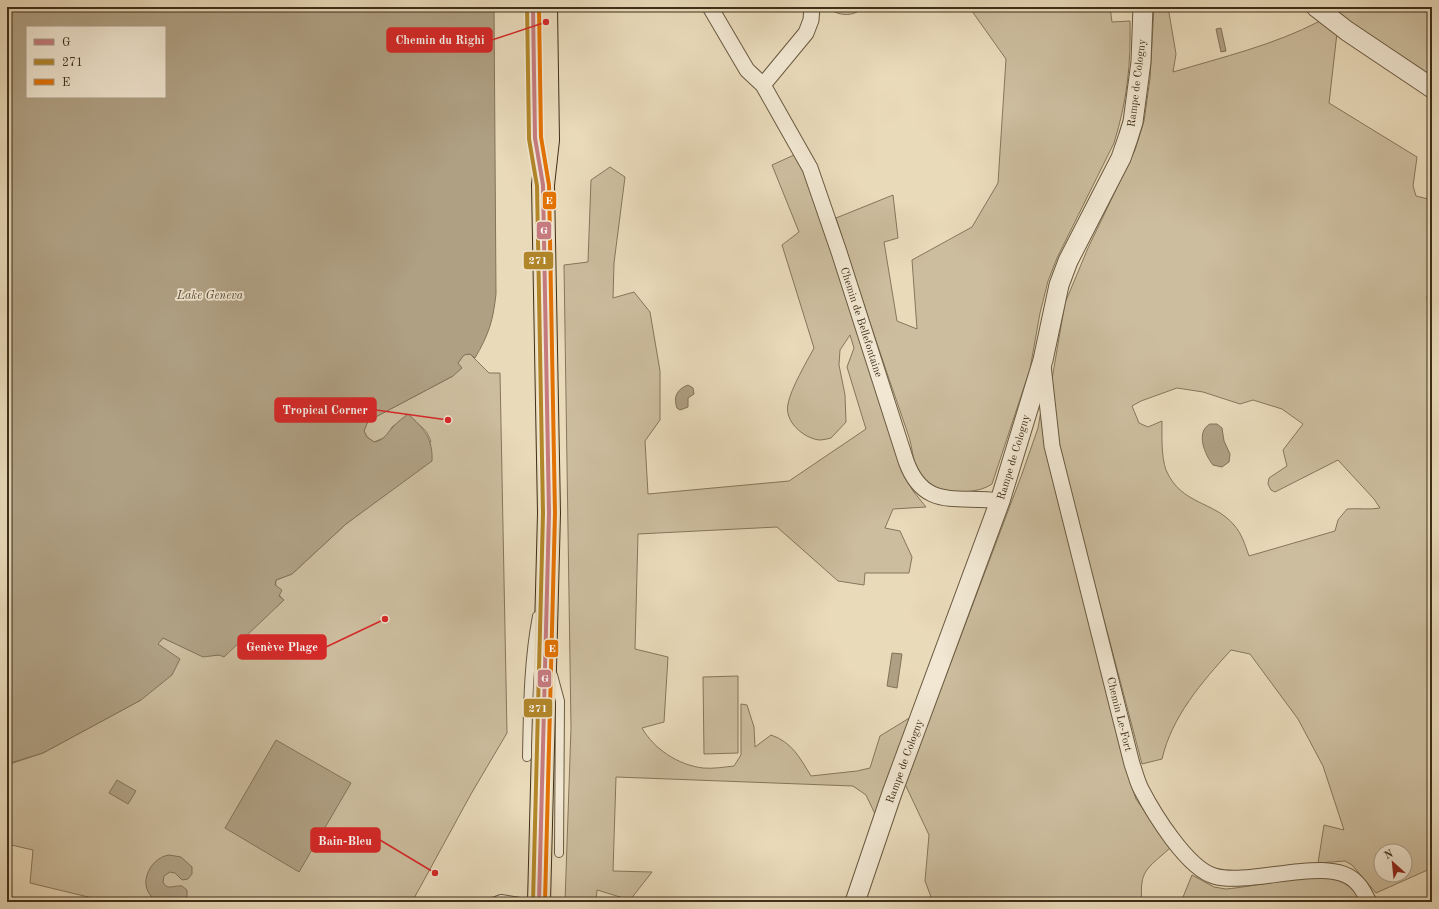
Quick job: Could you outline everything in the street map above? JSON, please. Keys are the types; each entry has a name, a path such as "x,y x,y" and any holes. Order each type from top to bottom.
{"main road":[{"path":"533,7 540,85 548,140 543,186 548,558 539,902"},
{"path":"540,85 546,7"}],"street":[{"name":"Chemin de Bellefontaine","path":"710,7 747,70 763,85 815,180 906,461 913,478 920,488 932,495 1000,501"},
{"path":"763,85 806,33 811,20 812,7"},
{"name":"Rampe de Cologny","path":"855,902 892,793 1000,501 1043,360 1053,307 1064,273 1087,222 1121,158 1128,138 1133,122 1141,62 1143,7"},
{"path":"1316,7 1347,31 1432,88"},
{"name":"Chemin Le-Fort","path":"1043,360 1052,446 1132,764 1141,788 1149,803 1179,847 1200,870 1208,874 1229,879 1297,872 1339,872 1356,881 1369,902"}],"lane":[{"path":"527,757 528,696 532,646 548,558"},
{"path":"546,649 560,701 559,853"},
{"path":"493,902 501,899 520,902"}],"shaded area":[{"path":"827,7 863,7 855,13 840,14"},
{"path":"969,7 1110,7 1112,22 1130,21 1129,68 1125,98 1114,143 1057,258 1048,281 1040,313 1030,369 992,484 973,491 951,492 934,487 922,477 916,467 910,439 836,218 893,195 898,238 884,242 897,321 917,329 912,260 972,227 998,183 1006,59"},
{"path":"1154,7 1168,7 1176,54 1173,72 1266,44 1320,21 1337,33 1329,103 1417,157 1413,186 1416,196 1432,200 1432,274 1427,298 1432,335 1432,868 1413,876 1413,843 1373,843 1373,883 1398,883 1376,893 1352,865 1345,861 1318,863 1324,825 1344,830 1323,766 1298,719 1250,654 1231,650 1209,674 1189,700 1173,728 1162,759 1142,764 1072,498 1059,442 1052,379 1065,303 1088,248 1135,150 1144,121 1150,79","holes":["1177,388 1203,392 1240,404 1253,400 1282,409 1303,424 1283,450 1287,466 1269,478 1268,484 1271,490 1275,492 1338,460 1374,499 1380,508 1347,509 1338,520 1335,531 1249,556 1237,528 1226,517 1189,496 1180,490 1172,481 1166,470 1163,459 1162,421 1148,427 1139,423 1132,406 1141,401"]},
{"path":"1330,7 1432,7 1432,76 1332,10"},
{"path":"794,155 810,183 905,477 913,491 926,507 893,509 885,528 900,531 912,557 909,573 865,573 864,585 838,581 777,527 638,534 635,649 668,657 664,722 642,728 653,743 676,760 703,768 734,766 741,755 741,704 747,705 754,727 755,747 771,735 778,738 795,751 811,776 857,771 870,768 880,736 911,717 876,816 866,795 853,786 616,777 613,871 652,872 630,900 597,890 596,902 565,902 571,728 564,265 588,262 591,180 610,167 625,177 614,263 613,298 634,292 650,312 660,371 660,420 645,441 648,494 789,481 866,429 847,367 854,348 850,335 840,350 839,365 845,395 846,422 831,438 819,440 813,439 801,432 796,428 789,417 788,404 792,391 814,348 782,245 799,232 772,165"},
{"path":"464,354 470,354 489,373 500,373 507,733 471,794 412,902 109,902 30,883 33,850 7,844 7,765 43,753 141,700 158,644 163,638 203,656 219,655 284,600 277,592 276,580 292,574 346,524 387,493 431,441 426,431 408,415 392,427 386,437 374,442 367,437 364,431 368,421 453,376 458,363"},
{"path":"1042,404 1127,772 1136,799 1170,848 1150,866 1143,876 1141,891 1142,902 933,902 925,881 929,835 905,784 1022,474 1038,428"},
{"path":"738,676 738,753 704,754 703,677"},
{"path":"1192,875 1214,887 1226,889 1302,879 1330,878 1347,883 1361,902 1181,902"}],"water":[{"name":"Lake Geneva","path":"7,7 494,7 496,294 490,327 475,358 470,354 464,355 458,363 462,368 453,376 368,421 364,431 367,437 374,442 378,441 383,438 396,423 408,414 419,424 426,434 431,446 432,461 346,524 292,574 276,580 275,585 282,590 279,596 284,600 224,657 219,655 203,657 163,638 158,644 180,659 172,675 141,700 43,753 7,764"},
{"path":"1221,28 1226,51 1221,52 1216,29"},
{"path":"688,385 693,388 694,394 688,398 688,407 680,410 677,408 675,400 679,391"},
{"path":"1210,424 1217,424 1222,428 1224,441 1230,454 1229,462 1222,467 1213,465 1207,456 1203,444 1203,432"},
{"path":"892,653 902,654 897,688 887,686"},
{"path":"276,740 351,783 299,872 225,828"},
{"path":"117,780 136,791 128,804 109,793"},
{"path":"169,855 181,857 192,867 192,874 188,879 182,880 175,873 170,872 164,876 163,882 165,885 169,887 182,886 187,890 187,896 180,902 160,902 151,896 147,890 146,882 150,868 162,857"}],"transit line":[{"name":"271","path":"527,7 529,139 537,186 543,513 533,902"},
{"name":"G","path":"533,7 535,138 543,185 549,513 539,902"},
{"name":"E","path":"539,7 541,137 549,185 555,513 545,902"}],"place":[{"name":"Chemin du Righi","path":"546,22"},
{"name":"Tropical Corner","path":"448,420"},
{"name":"Genève Plage","path":"385,619"},
{"name":"Bain-Bleu","path":"435,873"}]}
